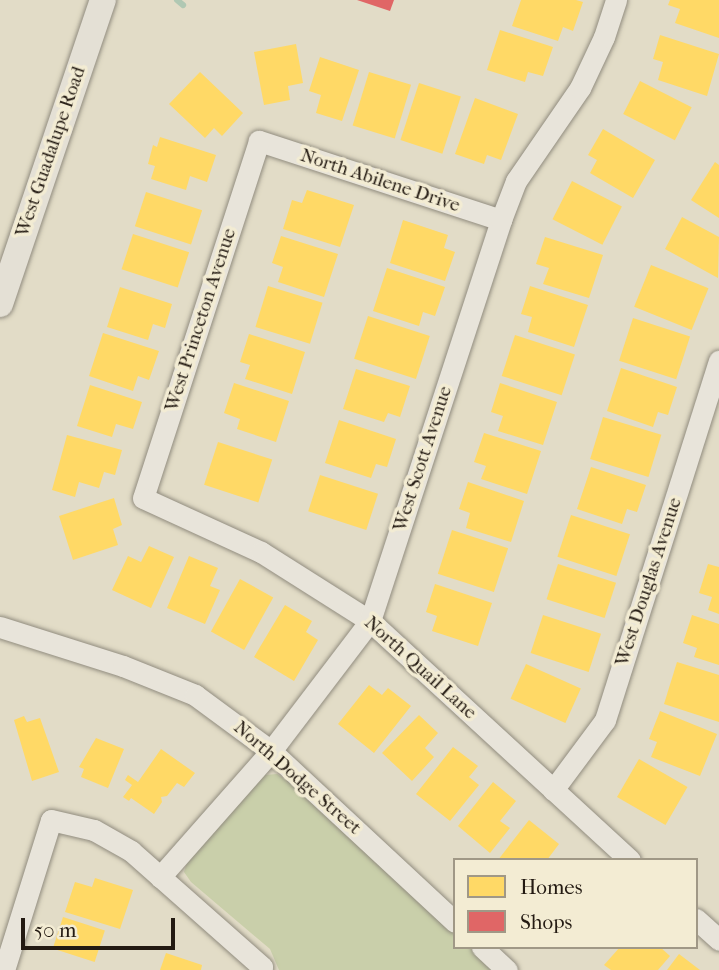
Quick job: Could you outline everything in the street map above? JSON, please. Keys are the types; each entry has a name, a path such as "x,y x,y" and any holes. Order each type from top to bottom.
{"main road":[{"name":"West Guadalupe Road","path":"0,304 103,0"}],"street":[{"name":"West Scott Avenue","path":"160,877 271,751 370,621 516,181 580,88 604,37 615,0"},
{"name":"North Abilene Drive","path":"259,141 501,220"},
{"name":"West Princeton Avenue","path":"143,498 259,141"},
{"name":"West Douglas Avenue","path":"553,790 605,720 719,361"},
{"name":"North Quail Lane","path":"143,498 261,552 370,621 628,858"},
{"name":"North Dodge Street","path":"0,627 123,666 195,695 271,751 453,920"},
{"path":"4,970 51,820 93,830 131,851 262,969"},
{"path":"698,921 719,940"},
{"path":"484,949 507,970"}],"green space":[{"path":"277,774 294,785 453,932 453,949 471,949 494,970 279,970 270,949 191,882 184,872 189,856 265,775"}],"building: Homes":[{"path":"521,0 583,2 573,31 563,27 558,41 512,26"},
{"path":"670,0 719,0 719,38 675,23 680,9 668,5"},
{"path":"500,30 553,47 543,76 528,72 525,82 487,70"},
{"path":"660,35 719,54 707,96 658,80 663,62 653,59"},
{"path":"296,44 303,83 288,86 290,100 264,105 254,52"},
{"path":"320,57 359,70 342,121 316,113 321,95 309,91"},
{"path":"200,72 243,113 222,136 214,128 205,138 169,104"},
{"path":"369,72 411,85 395,138 353,126"},
{"path":"640,81 692,107 675,140 623,114"},
{"path":"419,83 461,97 442,154 400,140"},
{"path":"475,98 518,114 501,160 487,155 484,164 455,154"},
{"path":"603,129 655,160 633,198 590,173 597,160 588,155"},
{"path":"160,137 216,155 207,182 190,176 186,190 151,179 155,166 148,164 153,145 157,147"},
{"path":"715,162 719,165 719,218 691,200"},
{"path":"572,181 622,206 602,245 552,219"},
{"path":"307,190 354,205 340,247 283,229 292,200 302,203"},
{"path":"146,192 202,210 191,244 135,226"},
{"path":"682,217 719,237 718,278 665,249"},
{"path":"403,220 448,235 444,248 455,252 445,281 390,263"},
{"path":"133,234 189,252 178,287 122,269"},
{"path":"281,236 338,254 324,297 278,282 283,267 272,263"},
{"path":"545,237 603,255 589,298 543,284 549,268 536,264"},
{"path":"651,265 708,288 692,330 634,307"},
{"path":"387,268 445,287 435,316 423,312 419,326 373,311"},
{"path":"268,286 323,303 310,344 255,327"},
{"path":"530,286 588,305 574,347 528,332 532,317 521,314"},
{"path":"120,287 172,304 165,328 153,324 148,340 107,327"},
{"path":"368,316 430,336 416,379 354,359"},
{"path":"633,318 690,337 676,379 619,361"},
{"path":"103,333 159,351 149,380 138,376 133,391 89,376"},
{"path":"249,334 305,352 292,394 245,379 250,365 240,362"},
{"path":"515,335 575,354 562,395 502,376"},
{"path":"621,368 677,387 668,415 658,412 653,427 607,411"},
{"path":"356,369 410,386 400,417 388,413 384,422 343,409"},
{"path":"234,383 289,401 276,442 237,429 240,419 224,413"},
{"path":"500,383 557,402 543,445 498,431 503,416 491,412"},
{"path":"90,385 142,402 133,429 116,424 112,437 77,426"},
{"path":"603,417 661,435 648,477 590,459"},
{"path":"339,420 396,439 387,467 376,464 371,478 325,463"},
{"path":"484,433 541,451 527,494 481,479 486,466 474,462"},
{"path":"67,435 122,450 115,475 104,472 99,488 79,482 75,497 52,490"},
{"path":"218,442 272,460 258,502 204,485"},
{"path":"591,467 646,485 637,512 627,509 622,524 577,509"},
{"path":"320,475 378,494 366,530 308,511"},
{"path":"468,482 524,501 511,542 466,528 470,513 459,509"},
{"path":"114,498 122,525 113,529 118,545 73,560 59,516"},
{"path":"571,515 630,534 616,576 557,557"},
{"path":"452,530 508,548 494,592 438,574"},
{"path":"149,546 174,557 151,608 112,590 128,556 141,562"},
{"path":"189,556 218,568 210,586 220,590 205,624 167,608"},
{"path":"558,564 616,583 605,618 547,599"},
{"path":"708,564 719,567 719,614 708,610 712,597 699,593"},
{"path":"240,579 273,597 244,650 211,631"},
{"path":"435,584 492,603 478,646 432,631 437,616 426,612"},
{"path":"285,605 312,621 306,632 318,640 294,681 254,657"},
{"path":"543,615 601,634 589,672 531,653"},
{"path":"692,615 719,624 719,665 694,657 697,648 683,643"},
{"path":"677,662 719,675 719,722 664,704"},
{"path":"526,664 581,688 565,723 511,699"},
{"path":"369,685 382,695 388,688 411,706 374,753 338,724"},
{"path":"660,711 717,734 700,776 651,757 657,742 649,739"},
{"path":"419,715 438,733 425,748 434,757 412,781 382,753"},
{"path":"24,716 27,722 40,718 59,772 32,781 14,720"},
{"path":"96,738 124,749 108,788 81,777 84,769 79,767"},
{"path":"453,747 478,766 469,777 479,785 450,821 416,794"},
{"path":"161,749 195,773 184,787 177,783 167,796 161,797 162,802 154,814 131,798 129,801 123,797 132,785 125,780 128,775 138,782"},
{"path":"639,759 687,787 665,825 617,797"},
{"path":"493,782 516,801 500,821 510,828 490,853 458,826"},
{"path":"529,820 559,844 548,858 500,858"},
{"path":"95,878 133,890 120,929 65,912 75,882 92,887"},
{"path":"63,917 105,931 95,962 53,948"},
{"path":"618,949 662,949 670,956 658,970 611,970 604,965"},
{"path":"166,953 202,965 201,970 160,970"},
{"path":"679,954 700,970 667,970"}],"building: Shops":[{"path":"357,0 394,0 390,11"}],"waterway":[{"path":"177,0 183,5"}]}
